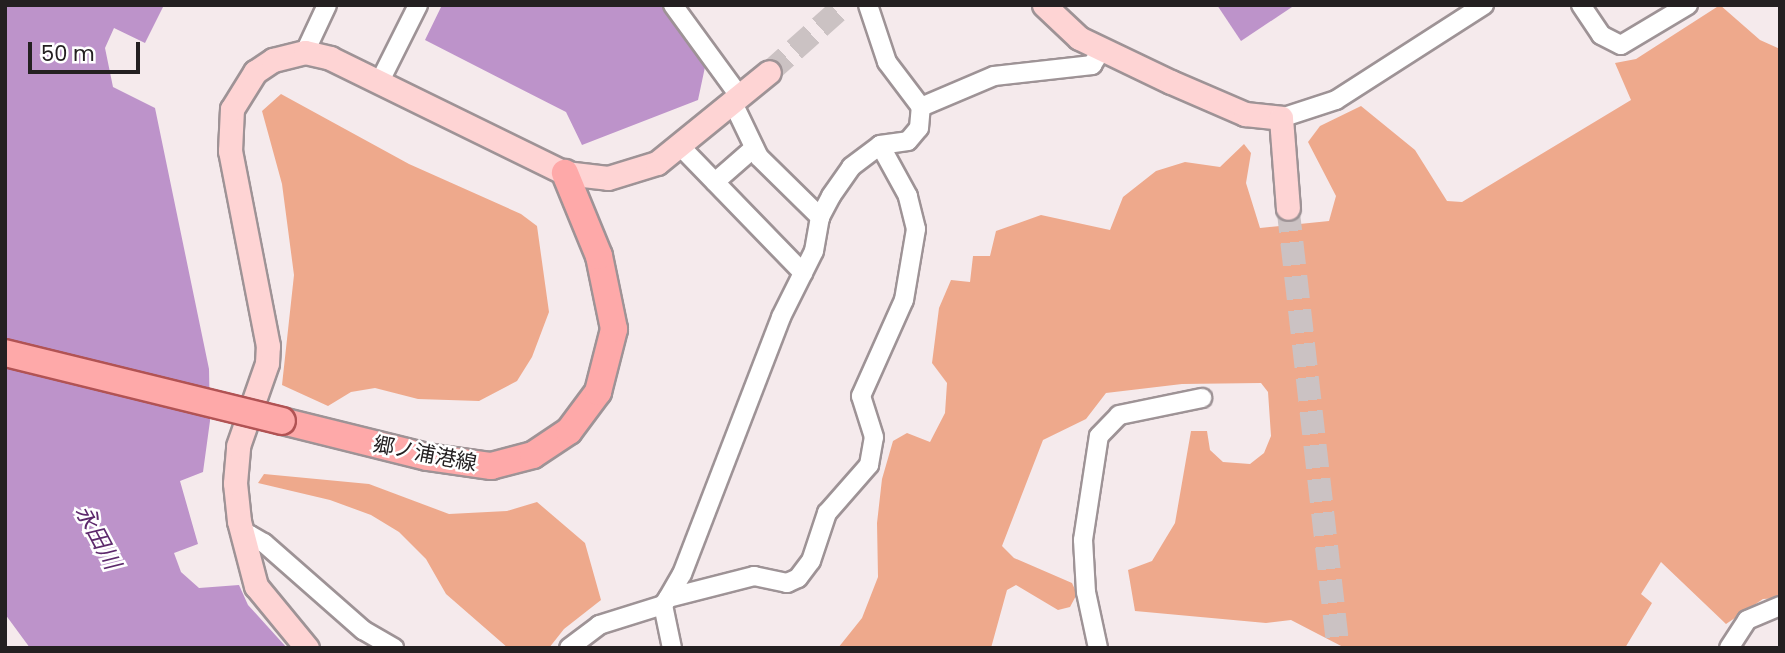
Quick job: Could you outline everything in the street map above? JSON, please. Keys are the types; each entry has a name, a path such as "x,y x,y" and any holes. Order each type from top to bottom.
{"main road":[{"name":"郷ノ浦港線","path":"5,353 427,457 491,466 533,455 569,431 598,393 614,329 599,256 565,173"}],"street":[{"path":"305,52 327,5"},
{"path":"380,81 418,5"},
{"path":"673,5 737,100 754,148 820,217"},
{"path":"672,648 666,602 682,574 781,317 820,235 820,217 851,167 880,145 908,141 919,128 921,107 887,62 868,5"},
{"path":"1044,5 1079,38 1216,103 1263,118 1281,118 1336,100 1484,5"},
{"path":"1581,5 1601,35 1621,45 1688,5"},
{"path":"921,107 994,76 1093,65 1102,49"},
{"path":"307,648 263,600 242,537 235,466 267,363 268,346 230,150 229,126 239,92 255,72 273,60 305,52 346,64 565,173 622,177 657,163 769,72"},
{"path":"1281,118 1288,208"},
{"path":"569,648 609,620 754,576 787,583 797,578 811,561 827,513 869,465 874,437 861,396 904,300 916,229 908,196 880,145"},
{"path":"680,146 803,273"},
{"path":"715,182 754,148"},
{"path":"1097,648 1086,592 1083,540 1099,436 1119,415 1202,398"},
{"path":"242,537 250,536 264,544 363,630 394,648"},
{"path":"1729,648 1747,620 1780,606"}],"shaded area":[{"path":"1720,5 1760,40 1780,49 1780,598 1763,599 1726,624 1661,562 1641,594 1652,603 1625,648 1345,648 1291,620 1266,623 1135,611 1128,570 1152,561 1175,523 1191,431 1207,431 1210,450 1223,462 1250,464 1264,453 1271,436 1268,392 1261,383 1182,384 1106,393 1086,419 1043,440 1002,546 1014,558 1072,583 1077,594 1070,607 1058,610 1016,585 1007,590 991,648 838,648 862,618 878,577 877,523 882,479 893,441 907,433 930,442 945,413 947,383 932,363 939,308 951,280 970,282 973,256 990,256 996,231 1041,215 1110,230 1123,197 1156,171 1185,162 1220,167 1244,144 1251,153 1246,183 1260,228 1329,221 1336,196 1308,142 1320,126 1361,106 1415,150 1447,201 1462,202 1631,100 1615,63 1636,59"},
{"path":"281,94 409,164 521,214 537,226 549,312 532,357 517,381 479,401 418,399 375,388 351,392 328,406 282,385 294,275 282,184 262,111"},
{"path":"264,474 369,484 449,514 507,511 537,502 585,543 601,600 564,629 549,648 508,648 446,594 426,559 399,532 371,515 330,500 258,483"}],"water":[{"name":"永田川","path":"5,5 164,5 145,43 114,28 105,48 113,87 155,108 209,369 210,421 203,472 180,481 198,544 174,553 181,572 199,588 239,585 248,605 287,648 30,648 5,614"},
{"path":"442,5 662,5 705,67 698,100 582,145 566,112 425,40"},
{"path":"1217,5 1295,5 1241,41"}],"tunnel":[{"path":"769,72 844,5"},
{"path":"1288,208 1338,648"}]}
